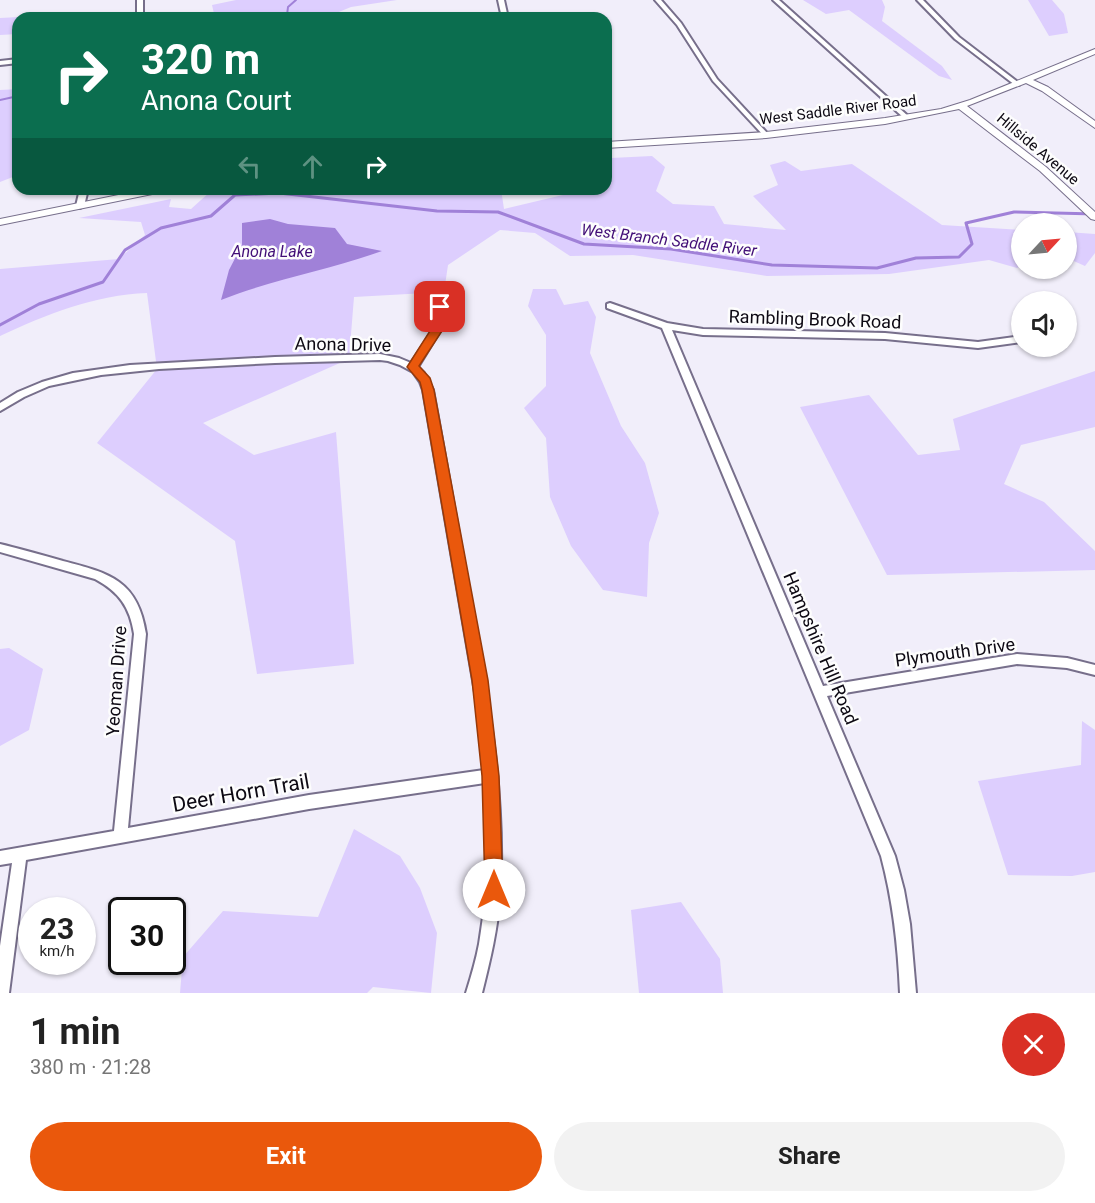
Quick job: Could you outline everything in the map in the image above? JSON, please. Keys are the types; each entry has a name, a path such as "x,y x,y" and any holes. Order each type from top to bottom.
{"street":[{"path":"658,0 679,24 715,80 766,135"},
{"path":"776,0 906,117"},
{"path":"920,0 964,44 1022,82 1045,89 1095,125"},
{"name":"West Saddle River Road","path":"612,145 766,135 906,117 960,106 1095,51"},
{"name":"Hillside Avenue","path":"960,106 1043,169 1095,217"},
{"path":"80,206 83,195"},
{"path":"0,222 133,195"},
{"name":"Rambling Brook Road","path":"610,306 666,326 741,334 885,336 959,344 998,344 1011,341"},
{"path":"413,367 436,331 440,307"},
{"name":"Hampshire Hill Road","path":"666,326 888,856 898,888 905,927 908,993"},
{"name":"Anona Drive","path":"0,408 17,396 45,384 127,370 261,361 380,357 413,367 425,381 480,680 490,776 494,890 490,926 474,993"},
{"name":"Yeoman Drive","path":"0,548 98,575 118,587 132,603 140,634 120,836"},
{"name":"Plymouth Drive","path":"820,692 1017,659 1067,663 1095,670"},
{"name":"Deer Horn Trail","path":"0,858 309,802 490,776"},
{"path":"1,993 20,854"}],"shaded area":[{"path":"236,0 397,0 351,7 339,12 214,12 212,5"},
{"path":"803,0 882,0 885,7 882,21 942,66 952,80 939,76 849,10 826,14"},
{"path":"1028,0 1052,0 1064,14 1068,33 1049,36"},
{"path":"12,17 12,34 0,35 0,18"},
{"path":"12,89 12,177 0,182 0,90"},
{"path":"652,156 665,167 656,191 673,204 714,206 724,224 786,230 753,196 778,185 770,165 785,161 801,171 852,164 942,225 1011,229 1011,266 989,260 889,274 767,276 633,255 570,256 535,233 500,230 448,265 444,292 354,297 349,359 203,423 254,455 336,432 354,664 257,674 235,541 97,443 157,369 147,293 109,297 72,307 0,336 0,269 119,259 145,235 141,222 79,218 171,199 169,207 191,209 207,195 502,195 504,209 563,195 612,195 612,158"},
{"path":"1077,233 1095,234 1095,253 1085,266 1077,262"},
{"path":"533,289 556,289 564,305 588,301 596,317 590,353 621,426 645,463 659,513 649,543 647,597 603,590 571,546 550,497 546,438 524,408 546,386 546,335 528,306"},
{"path":"1095,371 1095,427 1021,445 1004,484 1044,502 1095,551 1095,570 887,575 800,407 869,395 918,455 960,450 953,419"},
{"path":"9,648 43,669 29,730 0,746 0,649"},
{"path":"1082,721 1095,730 1095,872 1072,876 1008,875 978,781 1081,765"},
{"path":"354,829 400,856 420,888 437,933 431,993 373,987 367,993 180,993 182,975 186,975 186,954 223,911 318,917"},
{"path":"681,902 720,959 723,993 639,993 631,910"}],"water":[{"name":"Anona Lake","path":"270,219 288,224 335,228 347,244 382,251 221,300 229,270 242,245 242,223"}],"waterway":[{"path":"287,12 288,7 296,0"},
{"path":"0,100 12,97"},
{"name":"West Branch Saddle River","path":"0,325 39,304 103,282 125,250 161,228 211,216 235,195"},
{"name":"West Branch Saddle River","path":"297,195 437,211 498,212 584,244 671,249 772,265 877,268 916,258 959,257 972,244 966,223 1014,212 1095,214"}],"route":[{"path":"440,307 436,331 413,367 421,374 428,390 480,680 488,743 494,838 494,890"}]}
